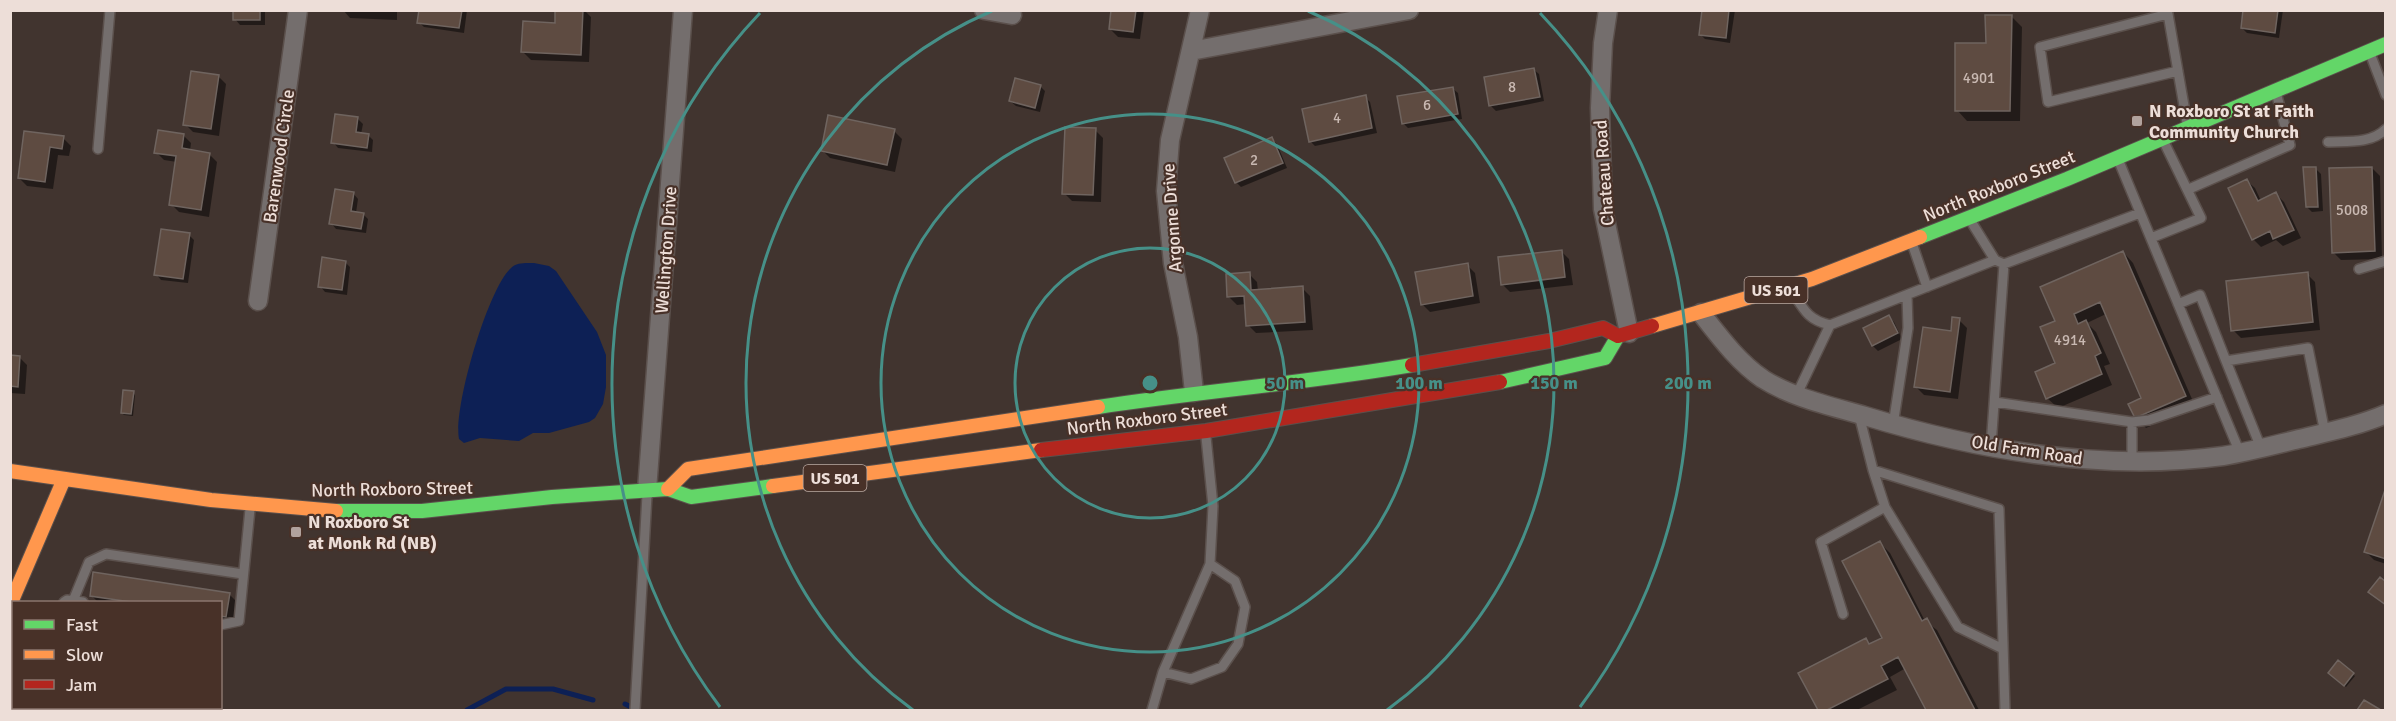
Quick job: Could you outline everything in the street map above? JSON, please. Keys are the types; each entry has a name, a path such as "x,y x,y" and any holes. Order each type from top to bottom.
{"main road":[{"name":"North Roxboro Street","path":"668,489 688,469 1194,392 1363,373 1550,341 1603,328 1624,335 1788,286 1911,241 2117,158 2385,44"},
{"name":"North Roxboro Street","path":"10,471 251,504 347,512 422,511 552,496 668,489 691,497 1206,430 1516,379 1605,358 1624,335"},
{"path":"1332,391 1363,373"},
{"path":"1184,414 1194,392"},
{"path":"1206,430 1219,416"},
{"path":"1032,451 1043,435"},
{"path":"16,601 64,479"}],"street":[{"name":"Barenwood Circle","path":"258,301 298,10"},
{"name":"Wellington Drive","path":"647,490 683,10"},
{"path":"984,10 1012,15"},
{"name":"Argonne Drive","path":"1194,392 1188,337 1173,263 1166,191 1170,140 1200,10"},
{"path":"1191,51 1409,10"},
{"name":"Chateau Road","path":"1608,10 1603,43 1600,108 1603,209 1624,335"},
{"name":"Old Farm Road","path":"1701,313 1723,341 1748,366 1763,378 1797,394 1893,425 2064,459 2132,462 2182,460 2240,453 2325,433 2385,414"}],"lane":[{"path":"98,149 110,10"},
{"path":"2178,71 2048,102 2040,47 2168,14 2178,71 2188,128"},
{"path":"2369,51 2385,95"},
{"path":"2189,189 2290,145 2275,91"},
{"path":"2328,142 2368,140 2380,135 2385,129"},
{"path":"2151,238 2201,218 2189,189 2162,139"},
{"path":"2117,158 2240,453"},
{"path":"1788,286 1814,321 1830,326 1927,287 2140,213"},
{"path":"1968,219 2000,262 1995,402 1991,446"},
{"path":"1911,241 1927,287"},
{"path":"2359,269 2385,261"},
{"path":"1893,425 1908,328 1906,295"},
{"path":"2178,304 2200,295 2261,448"},
{"path":"1797,394 1830,326"},
{"path":"2226,362 2308,348 2325,433"},
{"path":"1995,402 2132,422 2149,420 2217,397"},
{"path":"1859,415 1885,507 1958,627 2003,649"},
{"path":"2132,422 2132,462"},
{"path":"1152,711 1163,672 1210,564 1213,506 1206,430"},
{"path":"1873,470 1999,509 2005,711"},
{"path":"636,711 647,490"},
{"path":"222,625 239,621 251,504"},
{"path":"1843,614 1821,542 1885,507"},
{"path":"70,601 89,562 106,554 243,573"},
{"path":"1163,672 1191,679 1222,667 1238,644 1245,607 1234,581 1210,564"}],"water":[{"path":"534,263 549,266 556,271 597,332 606,355 606,387 603,404 595,418 589,422 549,433 533,433 519,441 480,438 464,443 459,439 461,402 474,349 492,299 513,266"}],"building":[{"path":"233,10 260,10 260,20 233,20"},
{"path":"419,10 462,10 459,28 417,23"},
{"path":"555,10 583,10 581,55 521,52 523,21 555,23"},
{"path":"1111,10 1136,10 1133,32 1109,29"},
{"path":"1702,10 1729,10 1726,38 1699,35"},
{"path":"2243,10 2278,10 2275,33 2241,28"},
{"path":"1985,15 2012,15 2010,111 1955,111 1955,43 1986,43"},
{"path":"1534,68 1540,97 1489,106 1484,77"},
{"path":"191,71 219,75 211,129 183,125"},
{"path":"1015,78 1041,85 1035,108 1009,101"},
{"path":"1453,87 1458,114 1402,124 1397,96"},
{"path":"1366,95 1372,128 1309,142 1302,109"},
{"path":"335,114 358,117 356,132 369,134 367,148 331,143"},
{"path":"828,115 895,129 887,165 821,151"},
{"path":"1065,127 1096,128 1093,195 1062,194"},
{"path":"158,130 184,134 182,148 210,153 201,210 169,205 176,156 154,153"},
{"path":"24,131 64,136 62,149 50,147 45,182 18,178"},
{"path":"1272,137 1283,163 1235,183 1224,158"},
{"path":"2303,167 2316,167 2318,207 2306,207"},
{"path":"2372,167 2375,251 2332,253 2329,168"},
{"path":"2247,179 2258,201 2276,192 2294,230 2273,239 2270,231 2252,240 2228,188"},
{"path":"335,189 354,192 351,211 364,213 361,229 329,224"},
{"path":"161,229 190,233 183,279 154,275"},
{"path":"1562,250 1565,277 1501,285 1498,257"},
{"path":"2123,251 2186,396 2135,418 2128,404 2141,398 2100,302 2074,314 2078,324 2086,320 2101,353 2095,356 2102,374 2046,399 2035,372 2055,363 2040,327 2055,321 2040,287"},
{"path":"322,257 346,261 342,290 318,287"},
{"path":"1468,263 1473,296 1421,305 1415,272"},
{"path":"1250,272 1251,290 1303,286 1305,322 1246,326 1244,296 1227,297 1226,274"},
{"path":"2308,272 2313,322 2231,331 2226,281"},
{"path":"1889,315 1898,333 1872,346 1863,328"},
{"path":"1952,317 1960,318 1950,392 1914,387 1923,327 1951,331"},
{"path":"10,355 20,356 18,387 10,386"},
{"path":"123,390 134,391 131,414 121,413"},
{"path":"2386,487 2386,559 2364,552"},
{"path":"1880,541 1922,621 1927,618 1975,710 1926,710 1898,657 1881,666 1888,679 1827,710 1818,710 1798,673 1866,638 1869,644 1882,638 1842,561"},
{"path":"93,572 230,593 226,617 222,616 222,601 124,601 90,596"},
{"path":"2380,577 2386,582 2386,605 2368,592"},
{"path":"2338,660 2354,673 2344,686 2328,673"},
{"path":"2364,700 2381,710 2357,710"}],"waterway":[{"path":"467,710 506,689 553,689 593,700"},
{"path":"625,704 637,710"},
{"path":"28,709 34,710"}],"traffic: fast":[{"path":"1920,237 2067,179 2386,44"},
{"path":"1500,382 1605,358 1618,336"},
{"path":"1098,407 1412,365"},
{"path":"336,511 422,511 552,497 668,489 691,497 773,486"}],"traffic: slow":[{"path":"1652,326 1812,279 1920,237"},
{"path":"668,489 688,469 1098,407"},
{"path":"773,486 1041,450"},
{"path":"10,471 211,500 336,511"},
{"path":"10,605 64,479"}],"traffic: jam":[{"path":"1412,365 1549,341 1603,328 1618,336 1652,326"},
{"path":"1041,450 1206,431 1500,382"}],"place":[{"name":"N Roxboro St at Faith Community Church","path":"2137,121"},
{"name":"N Roxboro St at Monk Rd (NB)","path":"296,532"}]}
